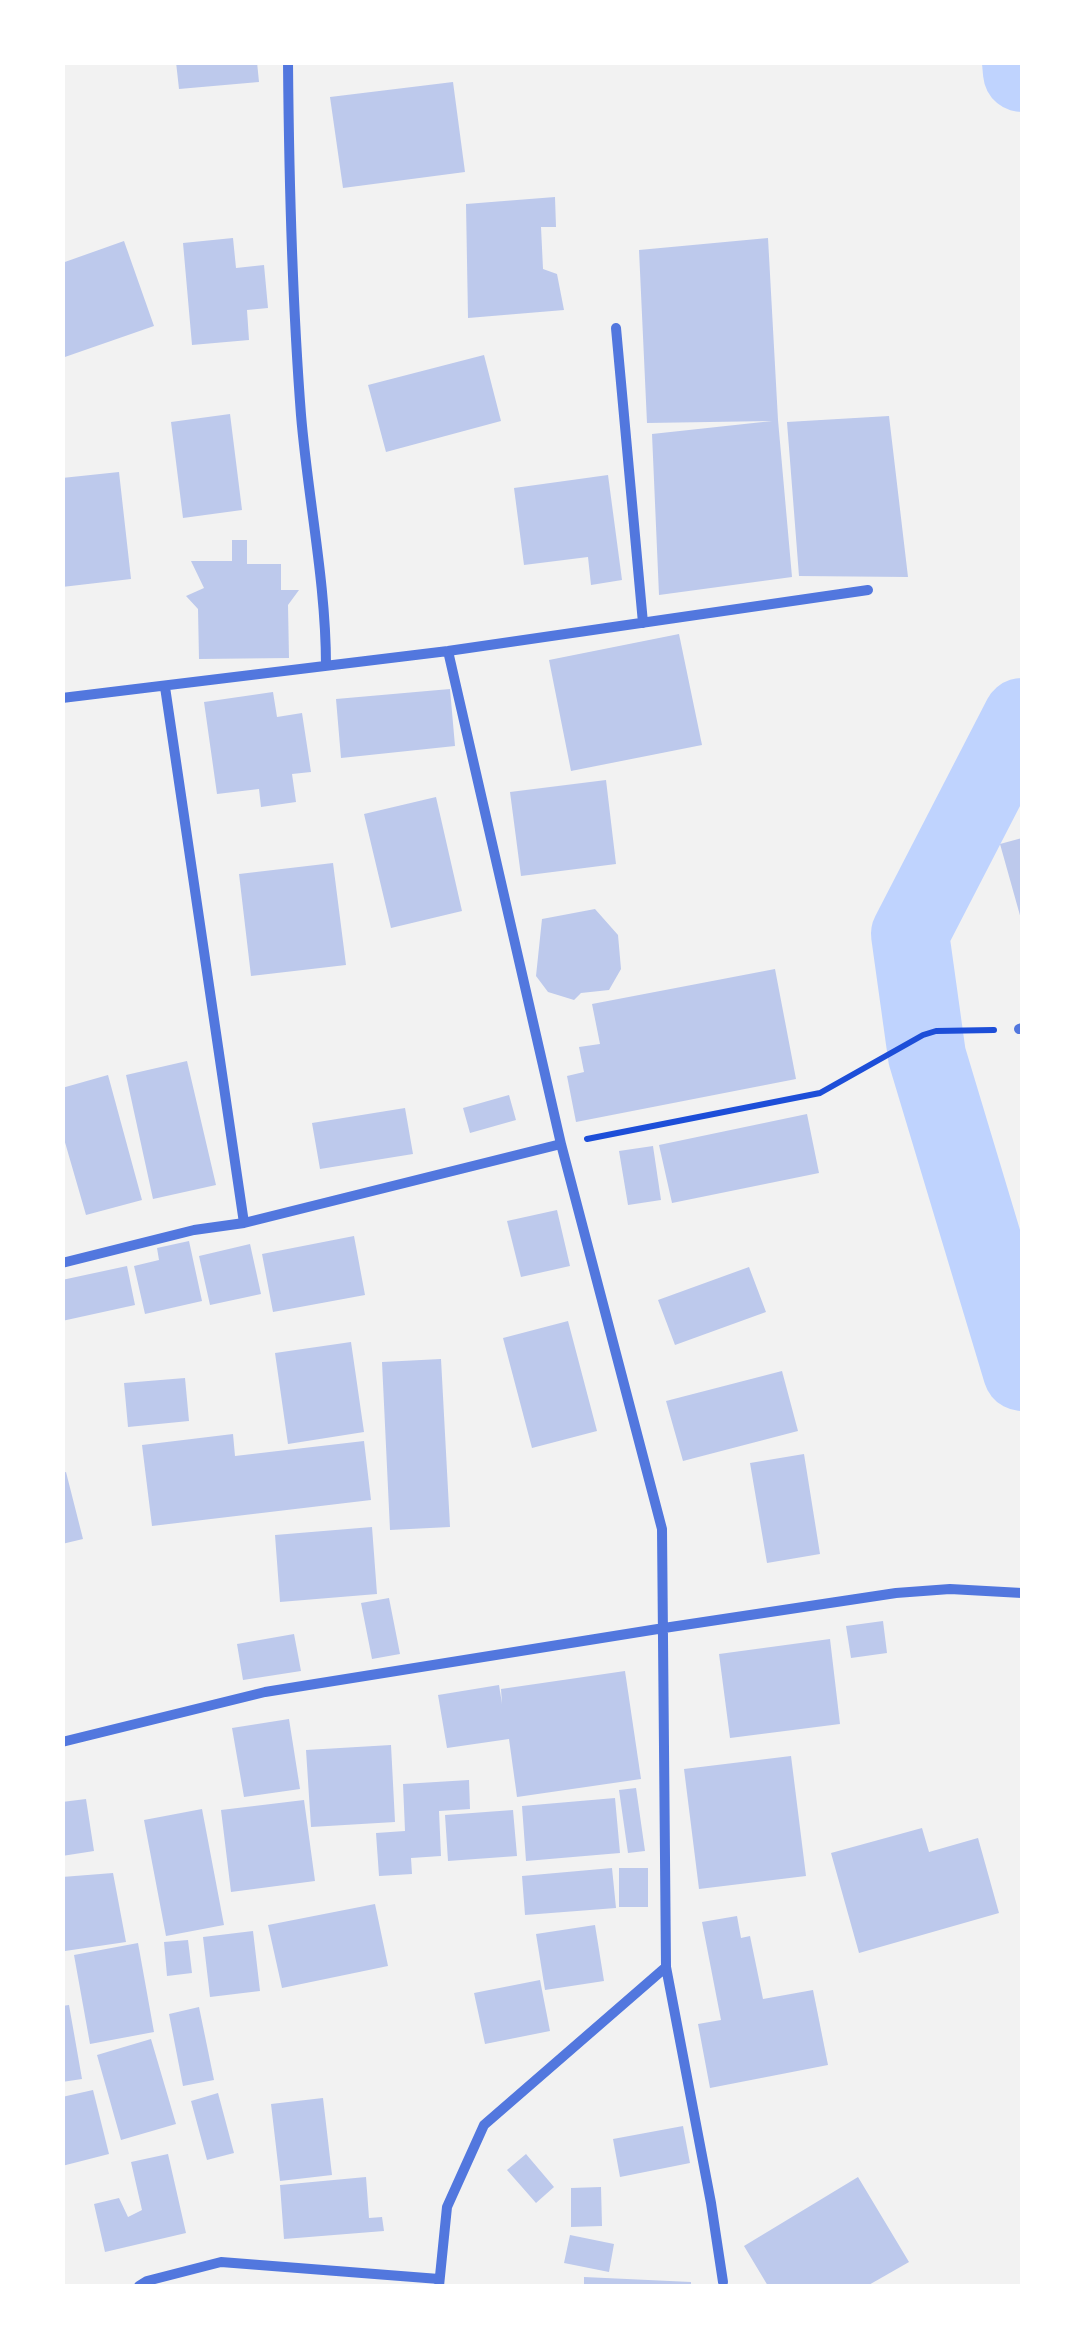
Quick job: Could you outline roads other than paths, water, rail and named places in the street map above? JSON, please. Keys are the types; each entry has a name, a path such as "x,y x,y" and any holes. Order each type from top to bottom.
{"street":[{"path":"288,62 290,207 300,396 326,612 326,666"},
{"path":"616,328 643,622"},
{"path":"62,698 448,651 868,590"},
{"path":"448,651 561,1144 662,1529 666,1967 712,2202 723,2282"},
{"path":"165,686 244,1223"},
{"path":"62,1262 194,1230 244,1223 561,1144"},
{"path":"62,1742 265,1692 664,1628 896,1593 950,1589 1022,1593"},
{"path":"138,2286 221,2262 439,2283 447,2207 484,2125 666,1967"}],"waterway":[{"path":"1021,62 1022,73"},
{"path":"1022,717 910,934 927,1056 1022,1372"}]}
